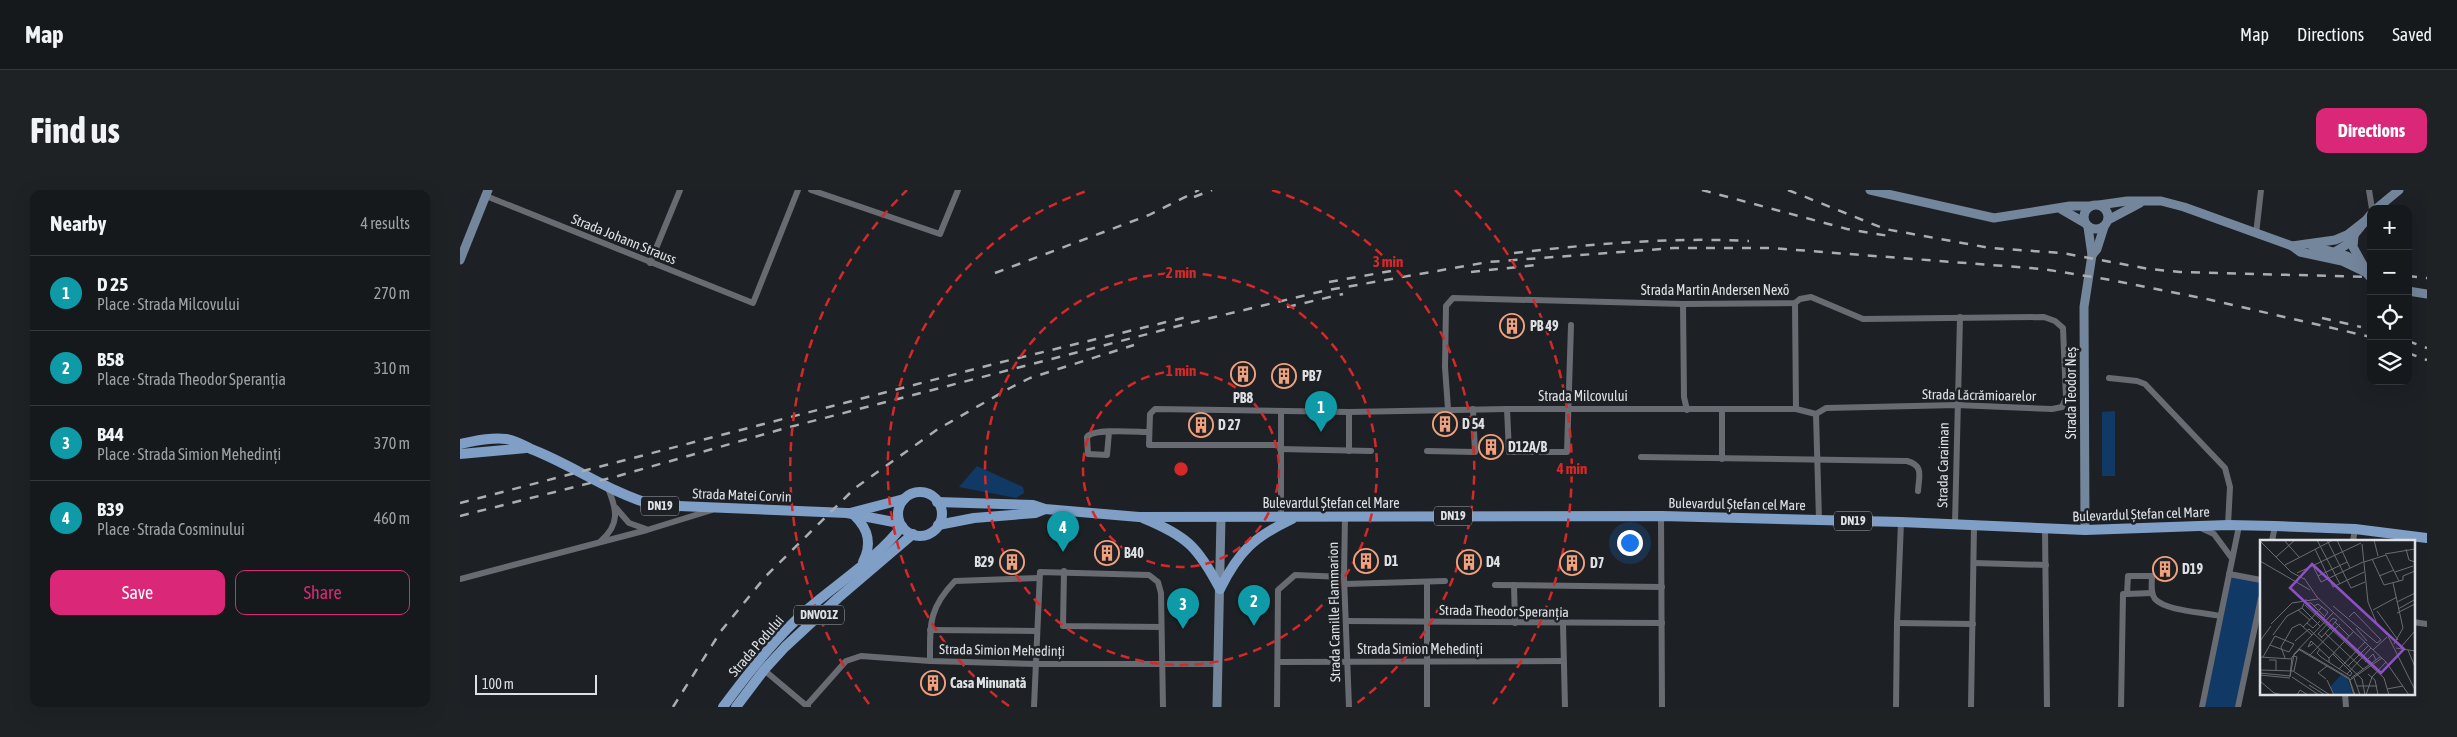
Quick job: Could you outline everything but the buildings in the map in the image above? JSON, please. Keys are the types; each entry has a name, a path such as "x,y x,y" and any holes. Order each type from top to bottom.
{"main road":[{"path":"1870,190 1994,218 2061,209 2070,206 2095,206 2127,201 2141,203 2162,201 2184,207 2292,246 2300,252 2342,261 2367,274"},
{"path":"2381,205 2398,190"},
{"path":"460,260 487,193"},
{"path":"2061,209 2096,230 2141,203"},
{"path":"2095,206 2108,212 2106,224"},
{"path":"2087,225 2084,215 2095,206"},
{"path":"2292,246 2335,240 2347,235 2367,219"},
{"path":"2322,256 2337,251 2354,236 2367,219"},
{"name":"Strada Teodor Neș","path":"2092,256 2097,249 2106,224"},
{"name":"Strada Teodor Neș","path":"2086,530 2084,333 2085,296 2092,256 2087,225"},
{"path":"2354,236 2354,247 2367,272"},
{"path":"2309,245 2337,251 2356,262 2367,274"},
{"path":"2412,292 2427,294"},
{"name":"Strada Matei Corvin","path":"460,444 501,438 516,441 546,454 608,488 634,500 654,505 851,515"},
{"name":"Strada Matei Corvin","path":"460,454 530,448"},
{"name":"DN19","path":"851,515 904,498 910,494 924,492 931,495 938,502"},
{"path":"900,525 899,507 904,498"},
{"path":"938,502 941,512 938,525"},
{"name":"Bulevardul Ștefan cel Mare","path":"938,502 1033,505 1045,509 1138,517 1661,516 1901,522 2086,530 2198,528 2228,525 2356,529 2427,538"},
{"name":"Bulevardul Ștefan cel Mare","path":"938,525 974,518 1035,513 1045,509"},
{"path":"851,515 863,526 868,537 868,548 862,564"},
{"name":"DN19","path":"851,515 900,525 913,534 928,534 938,525"},
{"path":"1220,589 1232,564 1248,546 1276,526 1297,516"},
{"path":"1138,517 1173,532 1198,550 1220,589"},
{"path":"1217,707 1221,517"},
{"name":"Strada Podului","path":"723,707 785,632 807,610 889,541 900,525"},
{"name":"Strada Podului","path":"736,707 764,670 832,604 913,534"}],"street":[{"path":"650,263 680,190"},
{"name":"Strada Johann Strauss","path":"487,193 650,263 753,303 798,190"},
{"path":"811,190 940,234 958,190"},
{"path":"2256,234 2261,190"},
{"path":"2369,190 2371,205"},
{"name":"Strada Martin Andersen Nexö","path":"1448,409 1445,367 1446,306 1448,301 1453,298 1683,304 1795,303 1800,299 1811,297 1863,319 2044,317 2056,321 2063,328"},
{"path":"1795,303 1796,409"},
{"path":"1683,304 1684,397 1687,410"},
{"name":"Strada Caraiman","path":"1955,524 1956,405 1960,317"},
{"path":"1507,409 1508,452 1567,452 1570,325"},
{"name":"Strada Lăcrămioarelor","path":"1816,414 1826,408 1956,405 2052,409 2062,407 2066,398 2063,328"},
{"path":"2109,378 2137,380 2145,384 2225,468 2230,487 2228,525"},
{"name":"Strada Milcovului","path":"1149,432 1150,414 1155,409 1349,412 1567,408 1796,409 1816,414"},
{"path":"1427,451 1475,452 1473,409"},
{"path":"1722,409 1722,459"},
{"path":"1281,412 1281,517"},
{"path":"1349,412 1349,451"},
{"path":"1816,414 1819,520"},
{"path":"1109,432 1108,455 1088,454 1089,434 1109,432 1149,432 1149,445 1280,447 1371,451"},
{"path":"1641,457 1907,461 1916,464 1919,468 1918,491"},
{"path":"608,488 616,507 629,523 647,530"},
{"path":"600,541 608,535 616,522 616,507"},
{"path":"460,579 647,530 715,509"},
{"name":"Strada Camille Flammarion","path":"1345,516 1348,707"},
{"path":"1661,516 1662,707"},
{"path":"1896,707 1901,522"},
{"path":"1971,707 1974,526"},
{"path":"2202,707 2231,557 2239,526"},
{"path":"2272,540 2275,526"},
{"path":"2198,528 2214,534 2231,557"},
{"path":"2046,529 2047,707"},
{"path":"2353,540 2356,529"},
{"path":"1974,563 2046,565"},
{"path":"1064,571 1063,626 1161,627"},
{"path":"1034,707 1040,572 1064,571 1149,574 1158,582 1161,593 1162,707"},
{"path":"2229,574 2260,580"},
{"path":"1277,707 1278,590 1295,575 1345,580 1445,581"},
{"path":"2127,594 2128,576 2152,576 2152,593 2155,599 2167,607 2220,616"},
{"path":"930,661 930,630 934,609 943,594 955,580 1039,578"},
{"path":"1426,582 1427,707"},
{"path":"1495,584 1662,587"},
{"path":"1514,584 1514,623"},
{"path":"2121,707 2123,594 2152,593"},
{"path":"2238,707 2260,603"},
{"name":"Strada Theodor Speranția","path":"1346,621 1562,624 1662,623"},
{"path":"2414,622 2427,624"},
{"path":"1897,623 1973,624"},
{"path":"1562,624 1565,707"},
{"path":"930,630 1037,631"},
{"name":"Strada Simion Mehedinți","path":"807,706 846,661 861,656 930,661 1036,664 1218,664"},
{"name":"Strada Simion Mehedinți","path":"1278,662 1427,663 1563,661"},
{"path":"764,670 807,706"},
{"path":"2345,694 2346,707"}],"shaded area":[{"path":"2115,411 2115,476 2102,476 2102,412"},
{"path":"977,466 1023,487 1024,493 1016,498 959,487"},
{"path":"2229,574 2260,580 2260,604 2239,707 2202,707"}],"railway":[{"path":"995,273 1149,215 1199,190"},
{"path":"1194,197 1212,190"},
{"path":"1702,190 1847,229 1889,236"},
{"path":"1788,190 1885,229 1990,248 2062,253 2149,269 2180,272 2367,277"},
{"path":"1514,253 1631,242 1749,241"},
{"path":"460,516 618,476 786,428 1190,323 1323,291 1488,262 1674,248 1771,248 2043,269 2111,280 2211,300 2367,336"},
{"path":"1471,272 1536,265"},
{"path":"1329,282 1391,271"},
{"path":"2412,276 2427,278"},
{"path":"1287,307 1343,294"},
{"path":"460,503 1002,362 1191,316"},
{"path":"2322,318 2361,327"},
{"path":"2412,342 2427,348"},
{"path":"673,707 721,631 766,576 855,488 938,429 1010,388 1030,378 1134,345"},
{"path":"2412,354 2427,360"}],"place":[{"name":"PB 49","path":"1512,326"},
{"name":"PB8","path":"1243,374"},
{"name":"PB7","path":"1284,376"},
{"name":"D 54","path":"1445,424"},
{"name":"D 27","path":"1201,425"},
{"name":"D 25","path":"1321,432"},
{"name":"D12A/B","path":"1491,447"},
{"name":"B39","path":"1063,552"},
{"name":"B40","path":"1107,553"},
{"name":"D1","path":"1366,561"},
{"name":"B29","path":"1012,562"},
{"name":"D4","path":"1469,562"},
{"name":"D7","path":"1572,563"},
{"name":"D19","path":"2165,569"},
{"name":"B58","path":"1254,626"},
{"name":"B44","path":"1183,629"},
{"name":"Casa Minunată","path":"933,683"}]}
